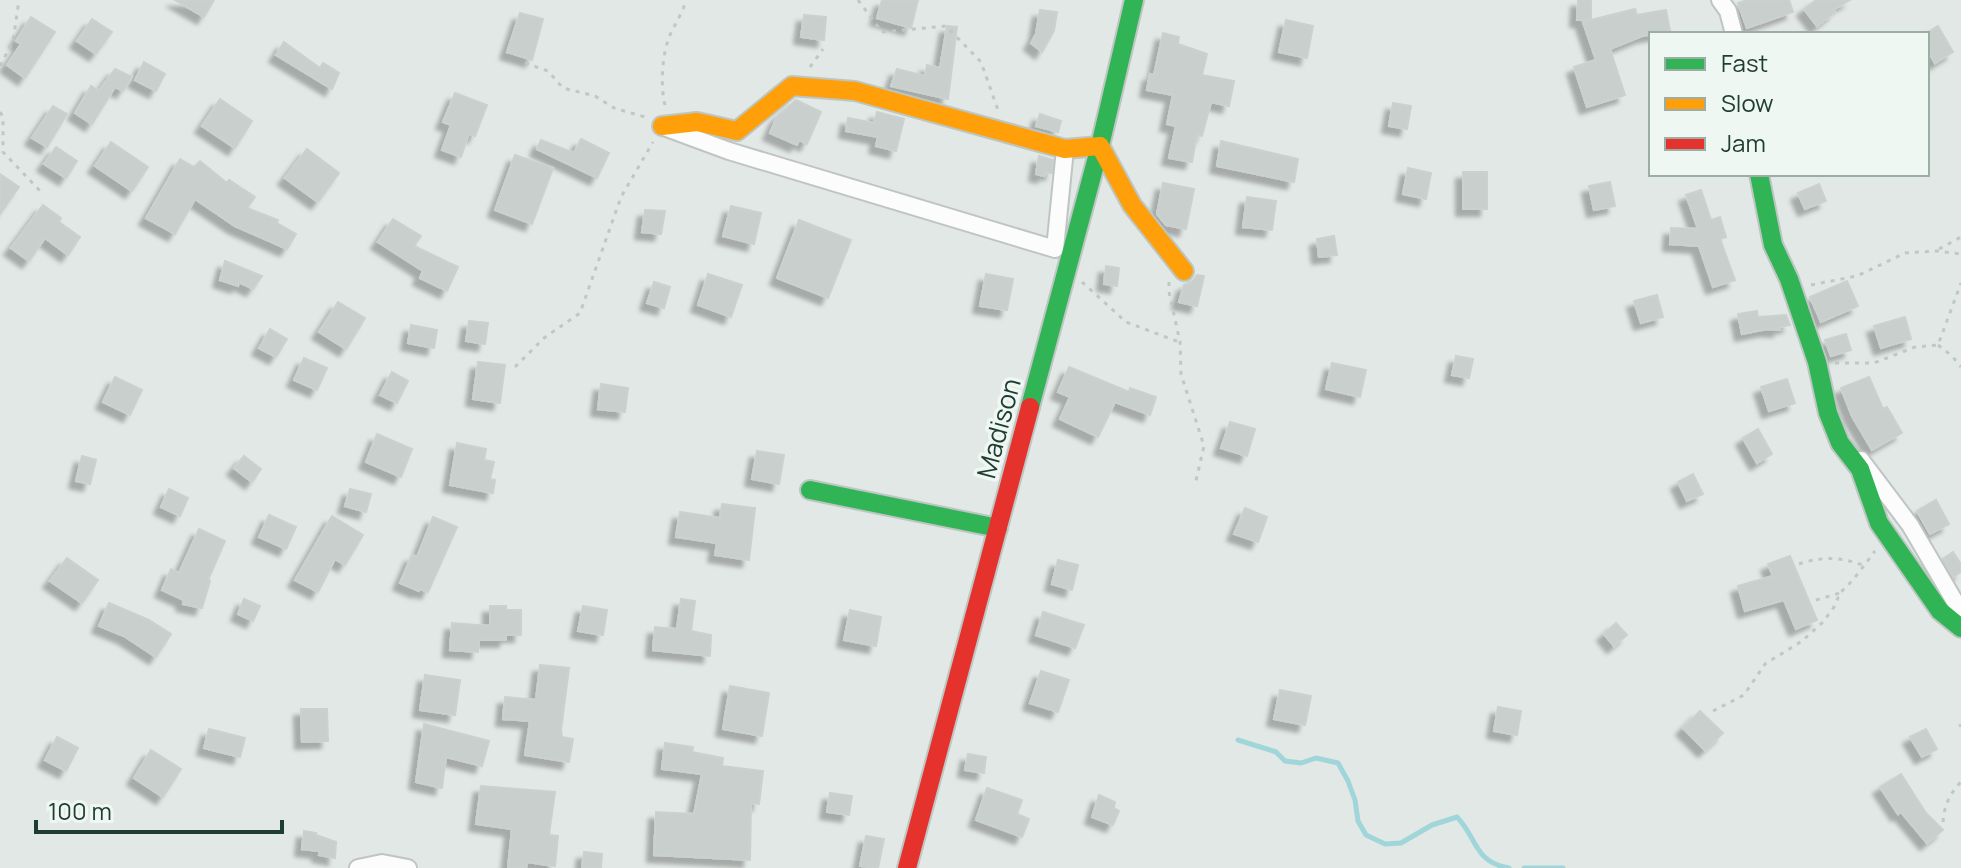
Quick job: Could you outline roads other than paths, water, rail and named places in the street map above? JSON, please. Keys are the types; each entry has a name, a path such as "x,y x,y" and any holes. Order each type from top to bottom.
{"street":[{"name":"Madison","path":"907,868 1100,146 1134,0"},
{"path":"1720,0 1728,11 1733,32"},
{"path":"662,126 697,122 737,131 792,86 855,91 1065,149 1100,146 1132,205 1184,271"},
{"path":"662,126 729,151 1055,249 1065,149"},
{"path":"1759,176 1773,245 1817,362 1828,413 1840,443 1860,469 1879,523 1940,611 1961,628"},
{"path":"1835,430 1873,474 1910,525 1961,612"},
{"path":"810,490 998,528"},
{"path":"358,868 382,863 408,868"}],"waterway":[{"path":"1238,740 1276,752 1285,761 1301,763 1316,758 1338,763 1348,781 1358,821 1366,835 1385,844 1401,843 1432,825 1457,817 1489,861 1509,868"},
{"path":"1524,868 1563,868"}]}
